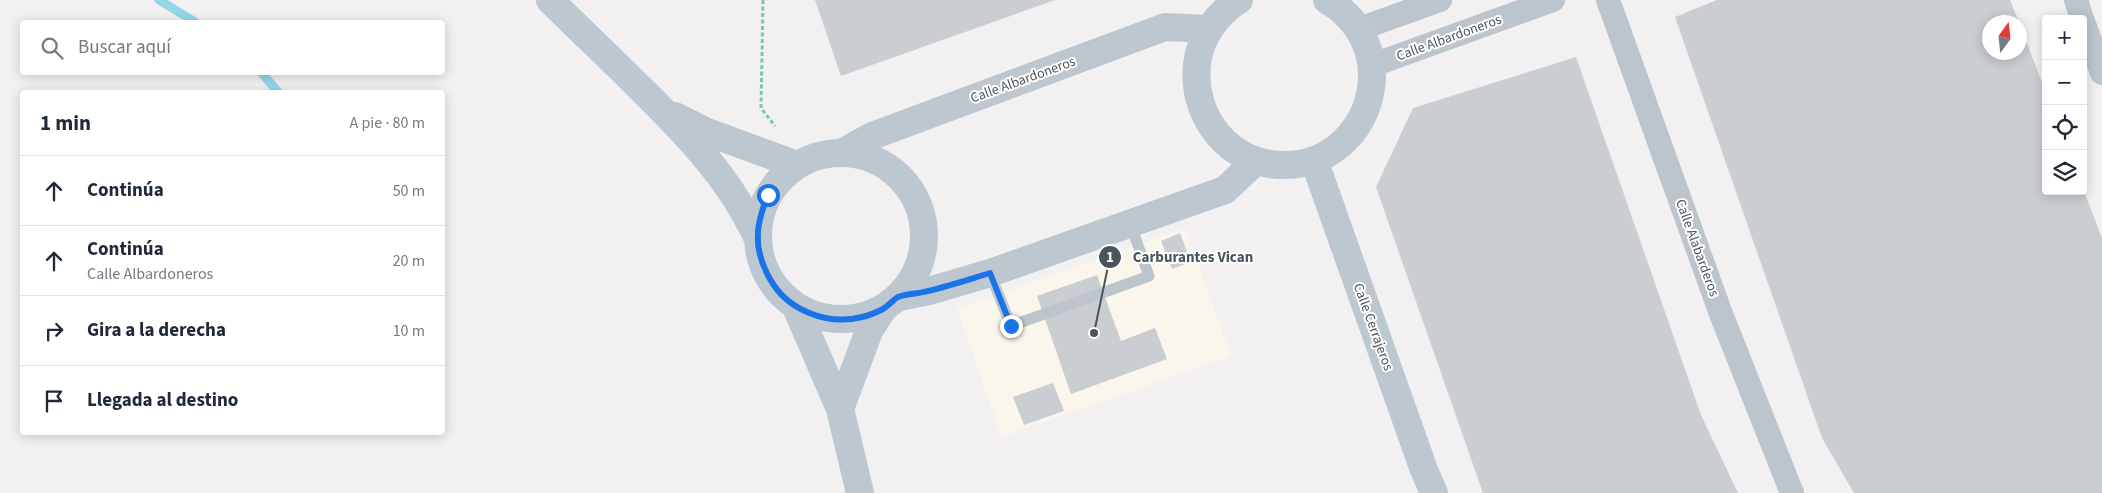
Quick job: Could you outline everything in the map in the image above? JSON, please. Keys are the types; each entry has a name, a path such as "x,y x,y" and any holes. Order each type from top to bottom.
{"street":[{"path":"550,0 663,110 719,172 745,211 757,237 762,264 775,288 796,307 816,316 839,320 862,317 891,303 990,273 1225,190 1256,160"},
{"path":"1239,0 1221,14 1208,29 1198,54 1195,80 1200,106 1212,130 1232,148 1256,160 1285,165 1314,160 1340,146 1360,123 1371,95 1373,65 1368,46 1359,29 1340,7 1327,0"},
{"path":"1359,29 1440,0"},
{"name":"Calle Albardoneros","path":"1373,65 1553,0"},
{"name":"Calle Alabarderos","path":"1608,0 1721,314 1792,493"},
{"path":"2076,0 2081,15"},
{"name":"Calle Albardoneros","path":"842,153 872,136 1165,27 1208,29"},
{"path":"2087,31 2102,73"},
{"path":"663,110 707,132 800,163"},
{"path":"757,237 760,216 768,195 780,178 800,163 822,155 842,153 870,158 894,172 913,194 923,220 924,248 915,275 869,331 840,409"},
{"name":"Calle Cerrajeros","path":"1314,160 1424,470 1434,493"},
{"path":"796,307 840,409 860,493"}],"lane":[{"path":"990,273 1011,326 1149,276 1130,223"}],"path":[{"path":"762,0 761,108 800,163"}],"shaded area":[{"path":"1185,228 1231,356 1002,437 957,309"}],"building":[{"path":"815,0 1055,0 841,76"},
{"path":"1717,0 2010,0 2016,15 1982,15 1982,60 2027,60 2027,43 2042,83 2042,195 2086,195 2102,238 2102,493 1854,493 1822,438 1675,17"},
{"path":"1576,57 1701,415 1738,493 1483,493 1376,187 1413,108"},
{"path":"1180,233 1191,262 1172,269 1161,241"},
{"path":"1097,275 1121,341 1155,328 1167,359 1071,394 1037,296"},
{"path":"1053,383 1064,411 1024,425 1013,397"}],"waterway":[{"path":"159,0 192,20"},
{"path":"264,75 276,90"}],"place":[{"name":"Carburantes Vican","path":"1094,333"}],"route":[{"path":"768,195 760,216 757,237 762,264 775,288 796,307 816,316 839,320 862,317 883,309 898,297 929,291 990,273 1011,326"}]}
